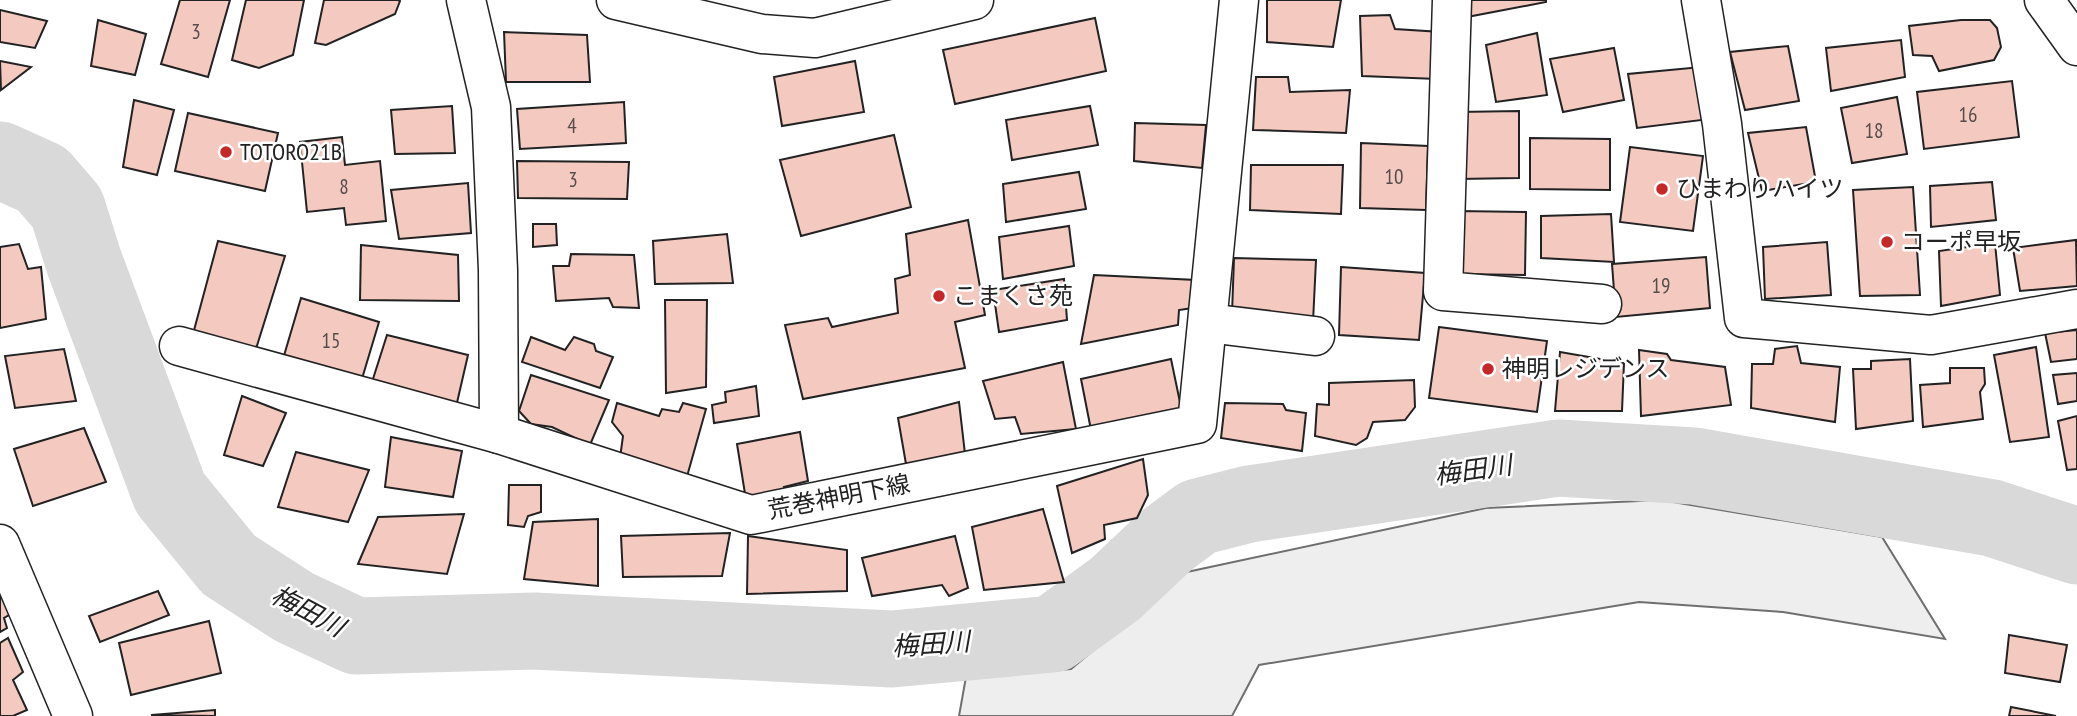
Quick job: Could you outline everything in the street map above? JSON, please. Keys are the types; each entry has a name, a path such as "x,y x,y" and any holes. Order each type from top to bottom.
{"street":[{"path":"179,346 499,435 498,270 491,107 466,0"},
{"path":"616,0 762,34 815,37 974,0"},
{"name":"荒巻神明下線","path":"499,435 751,514 1197,424 1240,0"},
{"path":"1452,0 1443,291 1602,304"},
{"path":"1701,0 1722,124 1744,318 1931,335 2077,309"},
{"path":"2044,0 2077,46"},
{"path":"1208,323 1315,336"},
{"path":"0,544 73,716"}],"shaded area":[{"path":"1661,500 1882,537 1945,639 1783,612 1639,602 1259,665 1232,716 959,716 966,677 1071,669 1187,572 1486,508"}],"building":[{"path":"180,0 230,0 208,77 161,64"},
{"path":"246,0 304,0 293,55 259,68 232,60"},
{"path":"324,0 400,1 395,14 326,45 315,43"},
{"path":"1267,0 1341,0 1333,47 1267,42"},
{"path":"1464,0 1546,0 1546,2 1467,17"},
{"path":"0,10 47,21 35,48 0,42"},
{"path":"1390,15 1395,29 1441,32 1437,79 1362,76 1360,16"},
{"path":"1095,18 1106,71 955,104 943,50"},
{"path":"98,20 146,34 135,75 91,66"},
{"path":"1961,20 1990,20 1997,28 2001,47 1994,60 1939,71 1932,56 1913,55 1909,26"},
{"path":"504,32 587,35 590,82 506,82"},
{"path":"1537,33 1547,95 1496,102 1486,45"},
{"path":"1901,40 1905,77 1831,91 1826,48"},
{"path":"1788,46 1799,101 1745,110 1730,52"},
{"path":"1614,48 1624,100 1563,112 1550,59"},
{"path":"0,61 31,67 1,90"},
{"path":"855,61 864,112 782,126 774,77"},
{"path":"1701,67 1710,119 1637,128 1628,74"},
{"path":"1256,77 1288,77 1290,92 1350,90 1346,133 1253,130"},
{"path":"2012,81 2019,137 1924,149 1917,92"},
{"path":"1897,97 1907,154 1852,163 1841,108"},
{"path":"134,100 174,110 157,175 123,167"},
{"path":"624,102 626,143 520,149 517,109"},
{"path":"452,106 455,153 395,154 391,110"},
{"path":"1090,106 1098,145 1012,160 1006,120"},
{"path":"1519,111 1519,178 1458,179 1457,112"},
{"name":"TOTORO21B","path":"188,113 278,133 265,191 175,171"},
{"path":"1135,123 1206,125 1202,168 1134,161"},
{"path":"1806,127 1816,182 1762,191 1748,133"},
{"path":"894,135 911,207 801,236 780,160"},
{"path":"342,137 345,165 380,161 386,221 346,225 344,208 307,212 300,142"},
{"path":"1530,138 1610,139 1610,190 1530,189"},
{"path":"1361,143 1428,146 1426,210 1360,208"},
{"name":"ひまわりハイツ","path":"1630,147 1703,156 1693,231 1620,222"},
{"path":"517,161 629,162 627,199 518,198"},
{"path":"1251,165 1343,165 1341,214 1250,210"},
{"path":"1079,172 1086,209 1006,222 1003,184"},
{"path":"1992,182 1996,220 1931,227 1930,186"},
{"path":"468,183 471,233 399,239 391,190"},
{"name":"コーポ早坂","path":"1913,187 1920,295 1860,296 1853,190"},
{"path":"1458,211 1526,212 1525,275 1457,274"},
{"path":"1611,214 1614,262 1541,258 1541,216"},
{"name":"こまくさ苑","path":"968,220 985,315 955,322 965,368 803,399 785,325 828,318 832,327 898,313 895,279 910,275 906,234"},
{"path":"533,224 556,224 557,245 533,247"},
{"path":"1069,226 1074,266 1003,279 999,237"},
{"path":"727,234 733,283 655,284 653,241"},
{"path":"2076,240 2077,286 2020,291 2013,248"},
{"path":"218,241 285,256 255,352 193,334"},
{"path":"1827,242 1831,295 1765,299 1763,247"},
{"path":"1995,243 2000,295 1941,306 1939,251"},
{"path":"19,244 28,269 41,267 46,319 0,328 0,247"},
{"path":"361,245 458,255 459,301 360,300"},
{"path":"571,254 634,255 639,308 613,307 609,298 556,301 553,266 569,266"},
{"path":"1706,257 1710,308 1616,317 1612,264"},
{"path":"1234,258 1316,260 1313,322 1232,314"},
{"path":"1341,267 1425,273 1419,340 1339,335"},
{"path":"1094,275 1196,280 1192,308 1179,310 1178,325 1081,344"},
{"path":"1064,279 1067,320 999,332 993,290"},
{"path":"301,298 379,322 361,382 283,359"},
{"path":"665,300 707,300 706,387 666,393"},
{"name":"神明レジデンス","path":"1439,327 1547,341 1537,412 1429,398"},
{"path":"2077,330 2077,359 2051,362 2045,333"},
{"path":"387,335 468,355 456,407 372,382"},
{"path":"531,337 565,350 574,337 594,344 596,351 613,357 600,388 522,362"},
{"path":"1797,346 1801,363 1840,367 1835,422 1751,408 1752,364 1773,364 1775,349"},
{"path":"2036,347 2049,437 2010,442 1994,355"},
{"path":"64,349 76,401 15,408 5,356"},
{"path":"1639,350 1667,354 1671,360 1725,367 1731,405 1641,416"},
{"path":"1560,352 1624,363 1622,411 1555,411"},
{"path":"1171,359 1182,412 1091,430 1081,379"},
{"path":"1910,359 1913,421 1856,429 1853,369 1871,369 1871,361"},
{"path":"1063,362 1076,429 1021,434 1015,417 995,419 983,381"},
{"path":"1950,368 1984,368 1985,384 1980,392 1983,419 1923,427 1920,385 1950,383"},
{"path":"2077,373 2077,401 2058,404 2053,375"},
{"path":"531,375 609,400 590,445 552,427 531,424 519,411"},
{"path":"1414,380 1415,407 1405,420 1373,422 1367,438 1356,445 1315,436 1317,404 1329,405 1329,383"},
{"path":"756,386 759,416 714,423 712,405 726,402 725,392"},
{"path":"242,396 286,413 263,466 224,455"},
{"path":"959,402 965,454 906,464 898,418"},
{"path":"617,403 659,416 662,409 679,412 683,403 706,409 686,480 620,458 623,436 612,422"},
{"path":"1225,403 1283,404 1286,410 1306,413 1302,451 1221,438"},
{"path":"2077,416 2077,469 2067,470 2058,421"},
{"path":"84,428 106,482 33,506 14,449"},
{"path":"800,432 808,481 784,487 787,496 746,500 737,444"},
{"path":"391,437 462,451 453,497 385,487"},
{"path":"296,452 369,470 348,522 278,507"},
{"path":"1143,459 1148,495 1137,518 1104,525 1105,539 1072,553 1057,486"},
{"path":"509,485 541,485 541,512 528,516 524,527 508,525"},
{"path":"1043,509 1064,582 984,590 972,527"},
{"path":"464,514 447,574 358,564 378,517"},
{"path":"598,519 598,586 524,579 533,522"},
{"path":"730,533 722,576 623,577 621,536"},
{"path":"748,536 847,550 847,591 747,594"},
{"path":"955,536 968,588 949,596 942,585 872,596 862,558"},
{"path":"0,574 16,611 4,618 7,628 0,632"},
{"path":"158,591 169,615 100,642 89,616"},
{"path":"209,621 221,673 131,695 119,643"},
{"path":"2009,635 2067,645 2060,682 2005,673"},
{"path":"8,638 23,672 13,680 27,710 13,716 0,716 0,643"},
{"path":"2011,707 2056,716 2009,716"},
{"path":"215,710 215,716 151,715"}],"waterway":[{"name":"梅田川","path":"0,160 42,179 67,208 84,262 170,493 229,565 294,607 356,636 534,631 892,649 1053,634 1115,589 1167,540 1198,517 1249,504 1558,458 1694,466 1992,518 2077,546"}],"place":[{"name":"TOTORO21B","path":"226,152"},
{"name":"ひまわりハイツ","path":"1662,189"},
{"name":"コーポ早坂","path":"1887,242"},
{"name":"こまくさ苑","path":"939,296"},
{"name":"神明レジデンス","path":"1488,369"}]}
